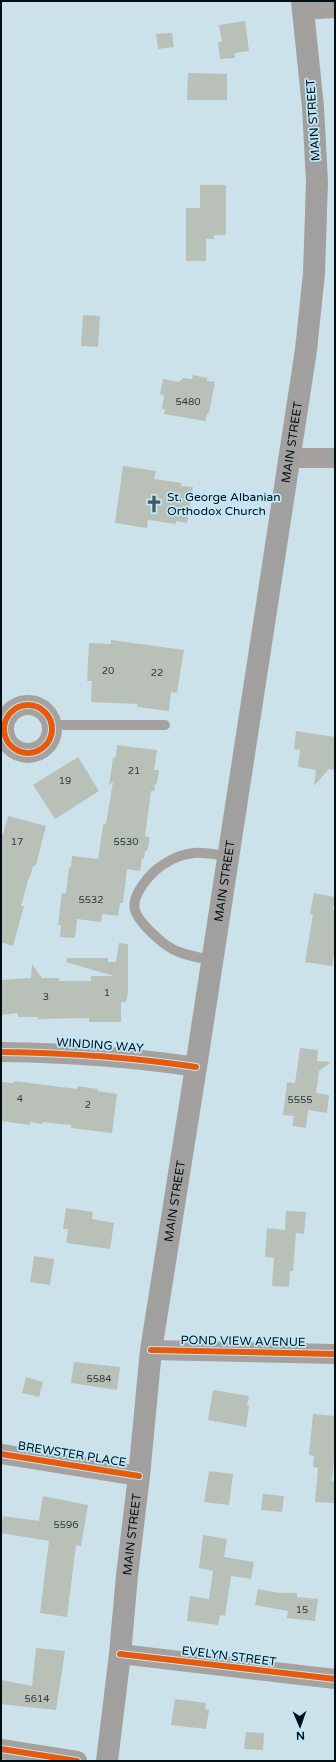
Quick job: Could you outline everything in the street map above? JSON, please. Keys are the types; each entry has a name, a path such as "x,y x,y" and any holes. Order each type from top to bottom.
{"main road":[{"name":"MAIN STREET","path":"107,1761 120,1654 151,1350 306,350 314,273 317,182 313,107 303,5"}],"street":[{"path":"303,5 335,8"},
{"path":"289,458 335,458"},
{"path":"30,705 38,707 49,717 52,725 52,733 49,740 43,747 35,751 26,752 6,748 4,730 5,722 9,714 15,709 30,705"},
{"name":"WINDING WAY","path":"1,1052 58,1053 137,1058 196,1067"},
{"name":"POND VIEW AVENUE","path":"151,1350 335,1354"},
{"name":"BREWSTER PLACE","path":"1,1454 139,1476"},
{"name":"EVELYN STREET","path":"120,1654 335,1679"},
{"path":"1,1749 77,1761"}],"lane":[{"path":"52,725 165,725"},
{"path":"212,960 179,952 165,945 137,917 135,899 142,886 153,872 170,860 194,853 228,856"}],"building":[{"path":"245,21 249,51 235,53 235,58 220,59 218,42 222,42 219,25"},
{"path":"172,33 174,47 158,49 156,34"},
{"path":"188,73 227,74 227,100 187,100"},
{"path":"200,185 226,185 226,235 214,235 214,239 206,239 206,261 186,261 186,208 200,208"},
{"path":"83,315 100,316 98,347 81,346"},
{"path":"193,375 207,378 207,381 215,382 209,413 207,414 205,421 164,414 165,409 162,409 164,395 160,394 163,379 179,382 183,378 192,379"},
{"name":"St. George Albanian Orthodox Church","path":"123,466 156,471 154,479 181,483 181,486 193,487 187,523 176,521 176,524 148,520 147,528 115,523"},
{"path":"111,640 184,650 177,693 171,692 169,711 138,707 137,704 91,702 92,681 87,681 89,643 111,644"},
{"path":"296,731 335,737 335,770 329,769 314,786 316,770 298,767 300,750 294,749"},
{"path":"117,745 157,750 154,770 159,770 154,791 151,791 145,836 150,837 147,851 145,851 144,859 142,858 140,871 127,869 123,903 120,903 118,916 102,914 101,922 77,919 75,938 60,937 61,925 58,925 62,893 66,893 69,867 71,868 72,856 98,859 103,825 106,823 113,782 109,785 113,758 116,756"},
{"path":"78,757 99,791 55,819 33,785"},
{"path":"8,816 46,826 36,865 33,866 21,906 24,906 13,946 1,942 1,834 3,834"},
{"path":"314,893 335,897 333,910 335,910 335,949 332,966 305,962 313,914 310,914"},
{"path":"119,943 128,944 128,992 126,1002 121,1002 121,1022 89,1022 89,1018 38,1019 38,1017 18,1017 18,1013 1,1015 1,980 31,978 32,964 42,978 59,978 59,981 91,981 91,976 114,976 66,962 67,958 108,958 108,962 116,962"},
{"path":"300,1048 318,1050 317,1061 331,1062 319,1071 316,1093 329,1095 327,1113 308,1110 306,1128 292,1126 294,1116 283,1115 287,1082 295,1083"},
{"path":"14,1081 77,1089 78,1086 117,1094 112,1133 71,1128 71,1125 30,1122 30,1125 1,1121 1,1082 14,1083"},
{"path":"66,1208 93,1212 92,1219 114,1223 110,1249 66,1243 68,1229 63,1229"},
{"path":"286,1211 306,1212 304,1234 296,1233 293,1271 290,1271 289,1287 272,1286 274,1258 265,1257 267,1228 285,1230"},
{"path":"34,1256 54,1259 50,1285 30,1282"},
{"path":"74,1362 120,1367 117,1390 71,1383"},
{"path":"26,1377 43,1382 39,1397 22,1393"},
{"path":"213,1390 249,1396 246,1427 208,1420"},
{"path":"313,1414 335,1416 335,1447 332,1481 335,1481 335,1503 315,1502 318,1468 313,1467 314,1456 309,1455"},
{"path":"209,1471 233,1474 229,1505 204,1502"},
{"path":"263,1494 284,1496 282,1512 261,1510"},
{"path":"43,1496 88,1505 81,1546 76,1545 67,1617 40,1613 49,1541 1,1533 3,1516 39,1521"},
{"path":"203,1535 227,1539 224,1557 254,1562 251,1579 231,1576 225,1616 220,1615 218,1625 187,1621 190,1596 209,1599 213,1571 199,1568"},
{"path":"258,1589 280,1593 297,1593 297,1597 318,1599 315,1621 287,1618 288,1611 255,1605"},
{"path":"36,1648 65,1651 56,1710 1,1704 1,1680 32,1686"},
{"path":"175,1699 206,1703 205,1709 209,1710 206,1729 171,1725"},
{"path":"246,1732 264,1733 263,1750 244,1749"}],"cycle path":[{"path":"28,705 37,707 45,712 50,720 52,729 50,738 45,746 37,751 28,753 19,751 11,746 6,738 4,729 6,720 11,712 19,707 28,705"},
{"path":"1,1052 99,1056 196,1067"},
{"path":"151,1350 335,1354"},
{"path":"1,1454 139,1476"},
{"path":"120,1654 335,1679"},
{"path":"1,1749 77,1761"}],"place":[{"name":"St. George Albanian Orthodox Church","path":"154,504"}]}
